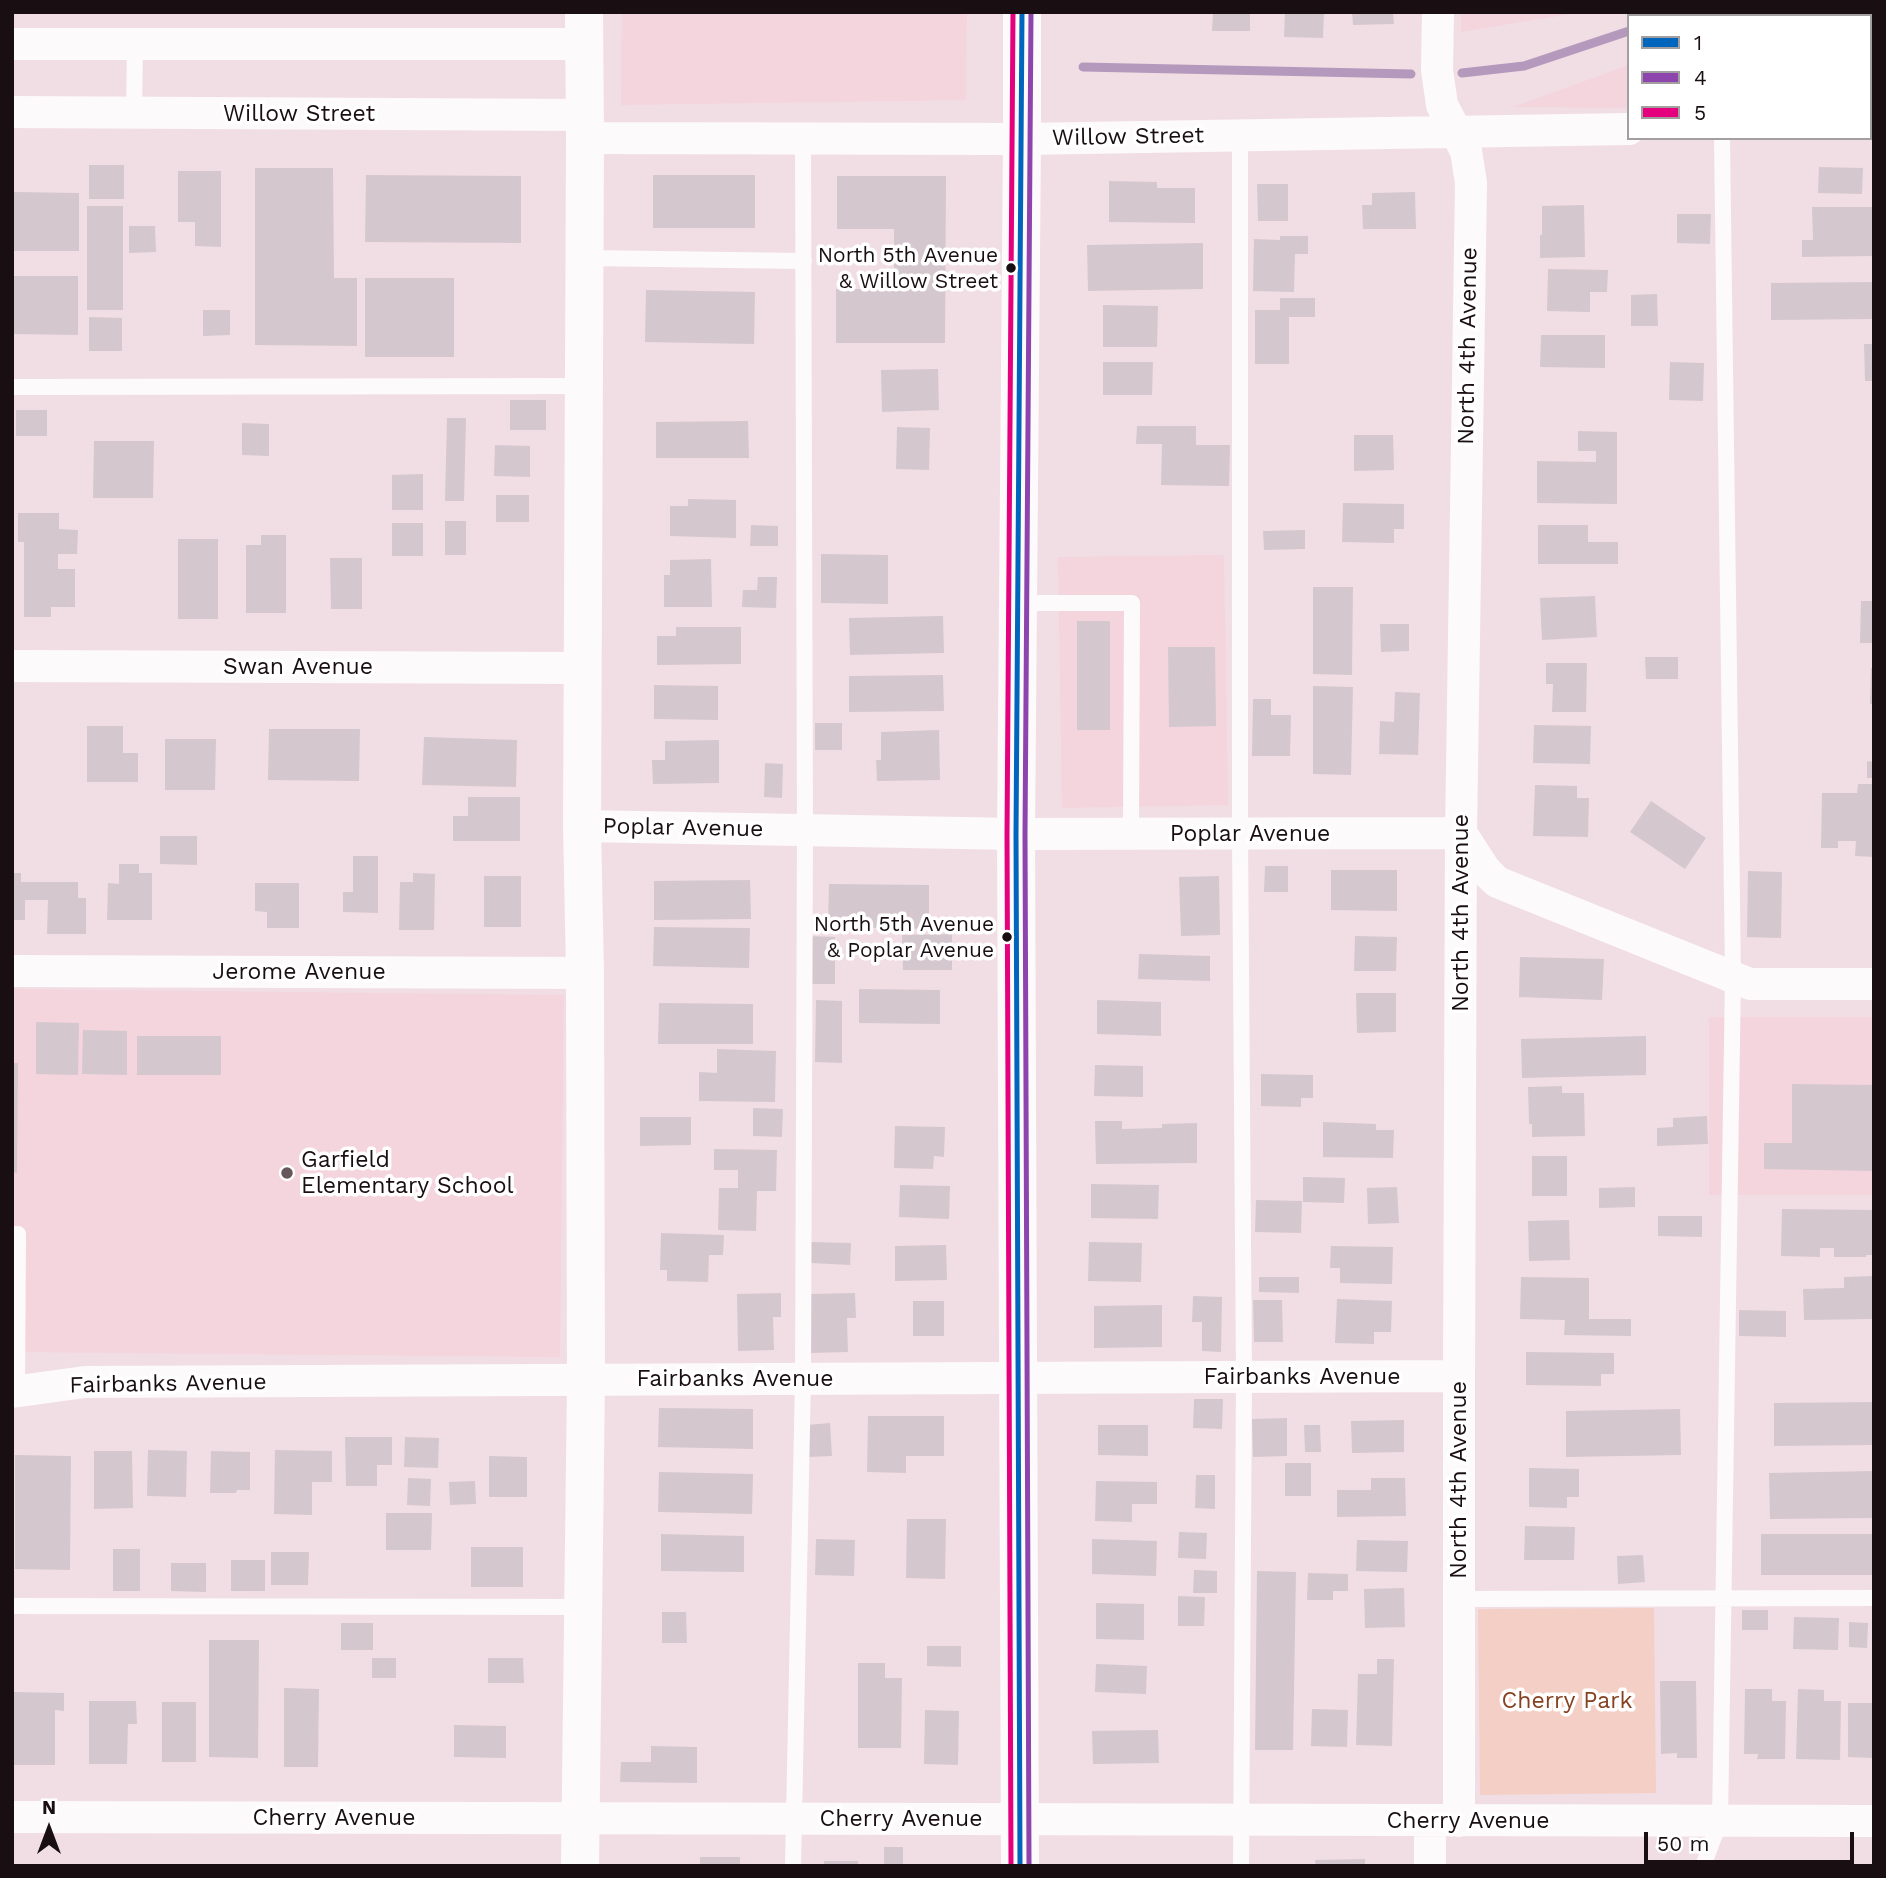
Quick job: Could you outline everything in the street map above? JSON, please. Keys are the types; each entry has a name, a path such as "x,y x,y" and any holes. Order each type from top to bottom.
{"main road":[{"path":"1020,1866 1016,834 1022,12"},
{"path":"580,1866 586,1380 582,827 586,126 583,28"}],"street":[{"name":"North 4th Avenue","path":"1430,1866 1445,1821 1459,1599 1461,834 1471,183 1466,151 1442,105 1437,70 1438,12"},
{"path":"12,44 135,44 583,28"},
{"name":"Willow Street","path":"12,112 586,126 803,139 1022,139 1627,128"},
{"name":"Swan Avenue","path":"12,666 584,668"},
{"name":"Poplar Avenue","path":"582,827 1016,834 1461,834"},
{"path":"1461,834 1485,870 1497,882 1750,984 1874,984"},
{"name":"Jerome Avenue","path":"12,971 585,973"},
{"name":"Fairbanks Avenue","path":"15,1392 85,1382 1459,1376"},
{"name":"Cherry Avenue","path":"12,1817 1874,1821"}],"lane":[{"path":"134,113 135,44"},
{"path":"1240,135 1240,834 1244,1377 1241,1866"},
{"path":"793,1866 803,1379 803,139"},
{"path":"1703,1866 1720,1821 1733,977 1721,140"},
{"path":"585,258 804,261"},
{"path":"12,387 584,386"},
{"path":"1018,603 1132,603 1131,834"},
{"path":"12,1234 18,1234 15,1392"},
{"path":"1459,1599 1874,1598"},
{"path":"12,1606 583,1607"}],"shaded area":[{"path":"622,12 967,12 966,100 621,105"},
{"path":"1461,12 1582,12 1461,32"},
{"path":"1874,12 1874,110 1872,14 1770,14"},
{"path":"1627,66 1627,108 1513,107"},
{"path":"1224,555 1228,805 1062,808 1058,557"},
{"name":"Garfield Elementary School","path":"12,989 564,995 560,1357 12,1352"},
{"path":"1709,1017 1874,1017 1874,1195 1709,1195"}],"green space":[{"name":"Cherry Park","path":"1654,1608 1656,1793 1480,1795 1478,1609"}],"building":[{"path":"1213,12 1250,12 1250,31 1212,31"},
{"path":"1285,12 1324,12 1323,38 1284,37"},
{"path":"1352,12 1393,12 1394,24 1353,25"},
{"path":"1874,12 1874,57 1872,14 1832,14"},
{"path":"89,165 124,165 124,199 89,199"},
{"path":"1819,167 1863,168 1862,194 1818,193"},
{"path":"255,168 333,168 334,278 357,278 357,346 255,345"},
{"path":"178,171 221,171 221,247 195,246 195,222 178,222"},
{"path":"366,175 521,176 521,243 365,242"},
{"path":"653,175 755,175 755,228 653,228"},
{"path":"837,176 946,176 945,343 836,343 836,289 894,289 894,229 837,229"},
{"path":"1109,181 1157,182 1157,188 1195,188 1195,223 1109,222"},
{"path":"1257,184 1288,184 1288,221 1258,221"},
{"path":"14,192 79,193 79,251 14,251"},
{"path":"1415,192 1416,229 1363,229 1362,205 1372,205 1372,193"},
{"path":"1584,205 1585,257 1540,258 1542,206"},
{"path":"87,206 123,206 123,310 87,310"},
{"path":"1812,207 1874,207 1874,256 1802,257 1802,240 1813,240"},
{"path":"1677,214 1711,214 1710,244 1677,243"},
{"path":"129,226 155,226 156,252 129,253"},
{"path":"1280,236 1308,236 1308,254 1295,254 1294,292 1253,291 1254,239 1280,240"},
{"path":"1203,243 1203,289 1088,291 1087,245"},
{"path":"1548,269 1608,270 1607,292 1590,292 1590,312 1547,311"},
{"path":"13,276 78,276 78,335 12,334"},
{"path":"365,278 454,278 454,357 365,357"},
{"path":"1874,282 1874,319 1771,320 1771,283"},
{"path":"646,290 755,292 754,344 645,342"},
{"path":"1657,294 1658,326 1631,326 1631,295"},
{"path":"1280,298 1315,298 1315,317 1289,317 1289,364 1255,364 1255,310 1280,310"},
{"path":"1103,305 1158,306 1157,347 1103,347"},
{"path":"203,310 230,310 230,335 203,336"},
{"path":"89,317 122,318 122,351 89,351"},
{"path":"1541,335 1605,335 1605,368 1540,367"},
{"path":"1864,344 1874,344 1874,381 1865,381"},
{"path":"1103,362 1153,362 1152,395 1103,395"},
{"path":"1670,362 1704,363 1703,401 1669,400"},
{"path":"938,369 939,410 882,412 881,370"},
{"path":"510,400 546,400 546,430 510,430"},
{"path":"16,410 47,410 47,436 16,436"},
{"path":"447,418 466,418 464,501 445,501"},
{"path":"748,421 749,458 656,458 656,422"},
{"path":"242,423 269,424 269,456 242,455"},
{"path":"1137,426 1196,426 1196,445 1230,445 1229,486 1161,485 1162,444 1136,444"},
{"path":"897,427 930,428 929,470 896,469"},
{"path":"1578,431 1617,432 1617,504 1537,503 1537,461 1596,462 1596,451 1578,451"},
{"path":"1354,435 1393,435 1394,470 1354,471"},
{"path":"94,441 154,441 153,498 93,498"},
{"path":"495,445 530,446 530,477 494,476"},
{"path":"423,474 423,510 392,510 392,475"},
{"path":"496,495 529,495 529,522 496,522"},
{"path":"688,499 736,500 736,538 670,536 670,506 688,506"},
{"path":"1343,503 1404,504 1404,529 1394,529 1394,543 1342,542"},
{"path":"18,513 59,513 59,529 78,530 77,554 58,554 58,569 75,569 75,607 51,607 51,617 24,617 24,542 18,542"},
{"path":"445,521 466,521 466,555 445,555"},
{"path":"392,523 423,523 423,556 392,556"},
{"path":"751,525 778,526 778,546 750,546"},
{"path":"1538,525 1588,525 1588,542 1618,542 1618,564 1538,564"},
{"path":"1305,530 1305,549 1264,550 1263,531"},
{"path":"261,535 286,535 286,613 246,613 246,545 261,545"},
{"path":"178,539 218,539 218,619 178,619"},
{"path":"821,554 888,555 888,604 821,603"},
{"path":"330,558 362,558 362,609 331,609"},
{"path":"711,559 712,607 664,607 664,575 670,575 670,560"},
{"path":"758,577 777,577 776,608 742,607 743,590 757,590"},
{"path":"1313,587 1353,587 1352,675 1313,674"},
{"path":"1595,596 1597,637 1542,640 1540,598"},
{"path":"1861,601 1874,601 1874,643 1860,643"},
{"path":"943,616 944,653 850,655 849,618"},
{"path":"1077,621 1110,621 1110,730 1077,730"},
{"path":"1380,624 1409,624 1409,651 1381,652"},
{"path":"676,627 741,627 741,664 657,665 657,636 676,636"},
{"path":"1168,647 1215,647 1216,726 1169,727"},
{"path":"1645,657 1678,657 1678,679 1646,679"},
{"path":"1546,663 1587,663 1586,712 1552,712 1553,684 1546,684"},
{"path":"1871,668 1874,668 1874,704 1870,704"},
{"path":"943,675 944,711 849,712 849,676"},
{"path":"654,685 718,686 718,720 654,719"},
{"path":"1313,686 1353,687 1351,775 1313,774"},
{"path":"1395,692 1420,693 1418,755 1379,754 1380,721 1394,722"},
{"path":"1253,699 1271,699 1271,715 1291,715 1290,756 1252,756"},
{"path":"815,723 842,723 842,750 815,750"},
{"path":"1534,725 1591,726 1590,764 1533,763"},
{"path":"87,726 123,726 123,753 138,753 138,782 87,782"},
{"path":"269,729 360,729 359,781 268,780"},
{"path":"939,730 940,780 877,781 876,760 881,760 881,732"},
{"path":"424,737 517,740 516,787 422,785"},
{"path":"165,739 216,739 215,790 165,790"},
{"path":"719,740 719,783 653,784 652,760 665,760 665,741"},
{"path":"1867,761 1874,762 1874,778 1867,778"},
{"path":"765,763 783,764 782,798 764,797"},
{"path":"1858,784 1874,784 1874,857 1855,856 1856,841 1838,841 1838,848 1821,848 1822,793 1857,793"},
{"path":"1535,785 1577,786 1577,798 1589,798 1588,837 1533,836"},
{"path":"468,797 520,797 520,841 453,841 453,816 468,816"},
{"path":"1651,801 1706,838 1685,869 1630,832"},
{"path":"160,836 197,836 197,865 160,864"},
{"path":"353,856 378,856 378,913 343,912 343,892 353,892"},
{"path":"119,864 139,864 139,873 152,873 152,920 107,920 108,883 119,884"},
{"path":"1265,866 1288,866 1288,892 1264,892"},
{"path":"1331,870 1397,870 1397,911 1331,910"},
{"path":"1748,871 1782,872 1781,938 1747,937"},
{"path":"12,873 21,873 21,882 78,882 78,898 86,898 86,934 47,934 48,900 25,900 25,920 12,920"},
{"path":"413,873 435,874 434,930 399,930 400,882 413,882"},
{"path":"484,876 521,876 521,927 484,927"},
{"path":"1219,876 1220,935 1181,936 1179,877"},
{"path":"750,880 751,919 654,920 654,881"},
{"path":"255,883 299,883 299,928 267,928 267,912 255,911"},
{"path":"829,884 929,885 929,929 828,927"},
{"path":"654,927 750,928 749,968 653,966"},
{"path":"952,934 952,970 903,970 902,935"},
{"path":"807,936 835,937 835,984 806,984"},
{"path":"1355,936 1397,937 1396,971 1354,971"},
{"path":"1139,954 1210,956 1210,981 1138,979"},
{"path":"1520,957 1604,959 1602,1000 1519,997"},
{"path":"859,989 940,990 940,1024 859,1023"},
{"path":"1356,993 1396,993 1396,1032 1357,1033"},
{"path":"816,1000 842,1001 842,1063 815,1062"},
{"path":"1097,1000 1161,1002 1161,1036 1097,1034"},
{"path":"659,1003 753,1004 753,1044 658,1044"},
{"path":"36,1022 79,1023 78,1075 36,1074"},
{"path":"83,1030 127,1031 127,1075 82,1074"},
{"path":"137,1036 221,1036 221,1075 137,1075"},
{"path":"1646,1036 1646,1075 1522,1078 1521,1039"},
{"path":"717,1049 776,1051 775,1102 699,1101 699,1072 717,1073"},
{"path":"12,1063 18,1063 17,1173 12,1172"},
{"path":"1095,1065 1143,1066 1143,1097 1094,1096"},
{"path":"1261,1074 1313,1075 1313,1098 1301,1098 1301,1107 1261,1106"},
{"path":"1792,1084 1874,1085 1874,1171 1764,1169 1764,1143 1792,1143"},
{"path":"1562,1086 1562,1093 1584,1093 1585,1136 1532,1137 1528,1087"},
{"path":"753,1108 783,1109 782,1137 753,1136"},
{"path":"1707,1116 1708,1144 1657,1146 1657,1128 1673,1127 1673,1118"},
{"path":"640,1117 691,1117 691,1145 640,1146"},
{"path":"1095,1121 1122,1121 1122,1129 1162,1128 1162,1124 1197,1123 1197,1163 1096,1164"},
{"path":"1323,1122 1376,1124 1376,1130 1394,1130 1393,1158 1323,1157"},
{"path":"895,1126 945,1127 944,1157 934,1156 933,1169 894,1168"},
{"path":"714,1149 777,1150 776,1191 757,1191 756,1231 718,1230 719,1188 738,1188 738,1170 714,1170"},
{"path":"1532,1156 1567,1156 1567,1196 1532,1196"},
{"path":"1303,1177 1345,1178 1344,1203 1303,1202"},
{"path":"1091,1184 1159,1185 1158,1219 1091,1218"},
{"path":"900,1185 950,1186 949,1219 899,1217"},
{"path":"1397,1187 1399,1223 1368,1224 1367,1188"},
{"path":"1635,1187 1635,1207 1599,1208 1599,1188"},
{"path":"1256,1200 1302,1201 1301,1233 1255,1232"},
{"path":"1782,1209 1874,1210 1874,1255 1834,1257 1834,1248 1820,1248 1820,1257 1781,1256"},
{"path":"1658,1216 1702,1216 1702,1237 1658,1236"},
{"path":"1569,1220 1570,1260 1529,1261 1528,1221"},
{"path":"661,1233 724,1235 723,1255 709,1255 708,1282 667,1281 667,1270 660,1270"},
{"path":"811,1242 851,1243 850,1265 811,1263"},
{"path":"1089,1242 1142,1243 1141,1282 1088,1281"},
{"path":"946,1245 947,1280 895,1281 895,1246"},
{"path":"1331,1246 1393,1247 1392,1284 1340,1283 1340,1268 1330,1268"},
{"path":"1874,1276 1874,1319 1804,1320 1803,1289 1844,1288 1844,1277"},
{"path":"1259,1277 1299,1277 1299,1293 1259,1292"},
{"path":"1521,1277 1589,1278 1589,1319 1631,1319 1631,1336 1564,1335 1565,1320 1520,1319"},
{"path":"781,1293 781,1317 773,1317 774,1350 738,1351 737,1294"},
{"path":"855,1293 856,1318 847,1318 848,1352 811,1353 810,1294"},
{"path":"1193,1296 1222,1297 1221,1352 1202,1351 1202,1322 1192,1322"},
{"path":"1337,1299 1392,1301 1391,1332 1374,1332 1374,1344 1335,1343"},
{"path":"1253,1300 1282,1300 1283,1342 1254,1342"},
{"path":"913,1301 944,1301 944,1336 913,1336"},
{"path":"1162,1305 1162,1347 1094,1348 1094,1306"},
{"path":"1739,1310 1786,1311 1786,1337 1739,1336"},
{"path":"1526,1352 1614,1353 1614,1374 1601,1374 1601,1386 1526,1385"},
{"path":"1194,1399 1223,1399 1222,1429 1193,1428"},
{"path":"1874,1402 1874,1445 1774,1446 1774,1403"},
{"path":"659,1408 753,1409 753,1449 658,1447"},
{"path":"1680,1409 1681,1455 1566,1457 1566,1411"},
{"path":"868,1416 944,1416 944,1456 906,1456 906,1473 867,1472"},
{"path":"1287,1418 1287,1456 1253,1457 1252,1419"},
{"path":"1404,1420 1404,1452 1352,1453 1351,1421"},
{"path":"830,1423 832,1456 809,1457 807,1425"},
{"path":"1098,1425 1148,1425 1148,1456 1098,1455"},
{"path":"1304,1425 1320,1425 1321,1452 1305,1452"},
{"path":"345,1437 392,1437 392,1465 377,1465 377,1486 346,1486"},
{"path":"405,1437 439,1438 438,1468 404,1467"},
{"path":"148,1450 187,1451 186,1497 147,1496"},
{"path":"275,1450 332,1451 332,1482 312,1482 312,1515 274,1514"},
{"path":"94,1451 132,1451 133,1508 94,1509"},
{"path":"211,1451 250,1452 250,1490 210,1493"},
{"path":"15,1455 71,1456 70,1570 15,1569"},
{"path":"489,1456 527,1457 527,1497 489,1497"},
{"path":"1285,1463 1311,1463 1311,1496 1285,1496"},
{"path":"1529,1468 1579,1469 1579,1497 1567,1497 1567,1508 1529,1507"},
{"path":"1874,1471 1874,1518 1770,1519 1769,1473"},
{"path":"659,1472 753,1474 752,1514 658,1512"},
{"path":"1196,1475 1215,1475 1215,1509 1195,1508"},
{"path":"408,1478 431,1479 430,1506 407,1505"},
{"path":"1371,1478 1405,1478 1406,1516 1337,1517 1337,1490 1371,1490"},
{"path":"475,1481 476,1504 450,1505 449,1482"},
{"path":"1096,1481 1157,1482 1157,1504 1132,1504 1132,1522 1095,1521"},
{"path":"386,1513 432,1513 431,1550 386,1550"},
{"path":"907,1519 946,1519 945,1579 906,1578"},
{"path":"1525,1526 1575,1527 1574,1560 1524,1560"},
{"path":"1179,1532 1207,1533 1206,1559 1178,1558"},
{"path":"661,1534 744,1536 744,1572 661,1571"},
{"path":"1761,1534 1874,1534 1874,1575 1761,1575"},
{"path":"816,1539 855,1540 854,1576 815,1575"},
{"path":"1092,1539 1157,1541 1156,1576 1092,1574"},
{"path":"1357,1540 1408,1541 1407,1572 1356,1571"},
{"path":"471,1547 523,1547 523,1587 471,1587"},
{"path":"113,1549 140,1549 140,1591 113,1591"},
{"path":"271,1552 309,1552 308,1585 271,1585"},
{"path":"1643,1555 1645,1582 1618,1584 1617,1556"},
{"path":"231,1560 265,1560 265,1591 231,1591"},
{"path":"171,1563 206,1563 206,1592 171,1591"},
{"path":"1194,1570 1217,1571 1217,1593 1193,1593"},
{"path":"1257,1571 1296,1572 1293,1750 1255,1750"},
{"path":"1308,1573 1348,1574 1348,1591 1333,1591 1333,1600 1307,1600"},
{"path":"1404,1588 1405,1627 1365,1628 1364,1589"},
{"path":"1178,1596 1205,1597 1204,1626 1178,1626"},
{"path":"1096,1603 1144,1604 1144,1640 1096,1639"},
{"path":"1742,1610 1768,1610 1768,1630 1742,1630"},
{"path":"662,1612 686,1612 687,1643 662,1643"},
{"path":"1794,1617 1839,1618 1838,1650 1793,1649"},
{"path":"1849,1622 1868,1623 1867,1648 1849,1647"},
{"path":"341,1623 373,1623 373,1650 341,1650"},
{"path":"209,1640 259,1640 258,1758 209,1757"},
{"path":"927,1646 961,1646 961,1667 927,1666"},
{"path":"372,1658 396,1658 396,1678 372,1678"},
{"path":"488,1658 523,1658 524,1683 488,1683"},
{"path":"1377,1659 1394,1659 1392,1746 1356,1745 1358,1674 1377,1674"},
{"path":"858,1663 885,1663 885,1678 902,1678 901,1748 858,1748"},
{"path":"1096,1664 1147,1666 1146,1694 1095,1692"},
{"path":"1660,1681 1696,1681 1697,1758 1677,1758 1677,1753 1661,1754"},
{"path":"284,1688 319,1689 318,1767 284,1767"},
{"path":"1745,1689 1772,1689 1772,1701 1786,1701 1785,1759 1757,1759 1758,1754 1744,1754"},
{"path":"1798,1689 1824,1690 1824,1701 1841,1701 1840,1760 1796,1759"},
{"path":"14,1692 64,1693 64,1711 55,1710 55,1765 14,1765"},
{"path":"89,1701 136,1701 137,1724 128,1724 127,1764 89,1764"},
{"path":"162,1702 196,1702 196,1762 162,1762"},
{"path":"1848,1703 1874,1703 1874,1758 1848,1757"},
{"path":"1312,1709 1348,1710 1347,1747 1311,1746"},
{"path":"925,1710 959,1711 958,1765 924,1764"},
{"path":"454,1725 506,1726 506,1758 454,1757"},
{"path":"1158,1730 1159,1763 1093,1764 1092,1731"},
{"path":"651,1746 697,1747 697,1783 620,1782 621,1762 651,1762"},
{"path":"884,1847 903,1847 903,1866 884,1866"},
{"path":"700,1857 740,1857 740,1866 700,1866"},
{"path":"1365,1859 1365,1866 1316,1866 1315,1860"},
{"path":"824,1861 858,1861 858,1866 824,1866"}],"waterway":[{"path":"1680,14 1685,12"},
{"path":"1462,73 1524,66 1627,32"},
{"path":"1083,67 1411,74"}],"transit line":[{"name":"5","path":"1011,1866 1007,834 1013,12"},
{"name":"1","path":"1020,1866 1016,834 1022,12"},
{"name":"4","path":"1029,1866 1025,834 1031,12"}],"place":[{"name":"North 5th Avenue & Willow Street","path":"1011,268"},
{"name":"North 5th Avenue & Poplar Avenue","path":"1007,937"},
{"name":"Garfield Elementary School","path":"287,1173"}]}
